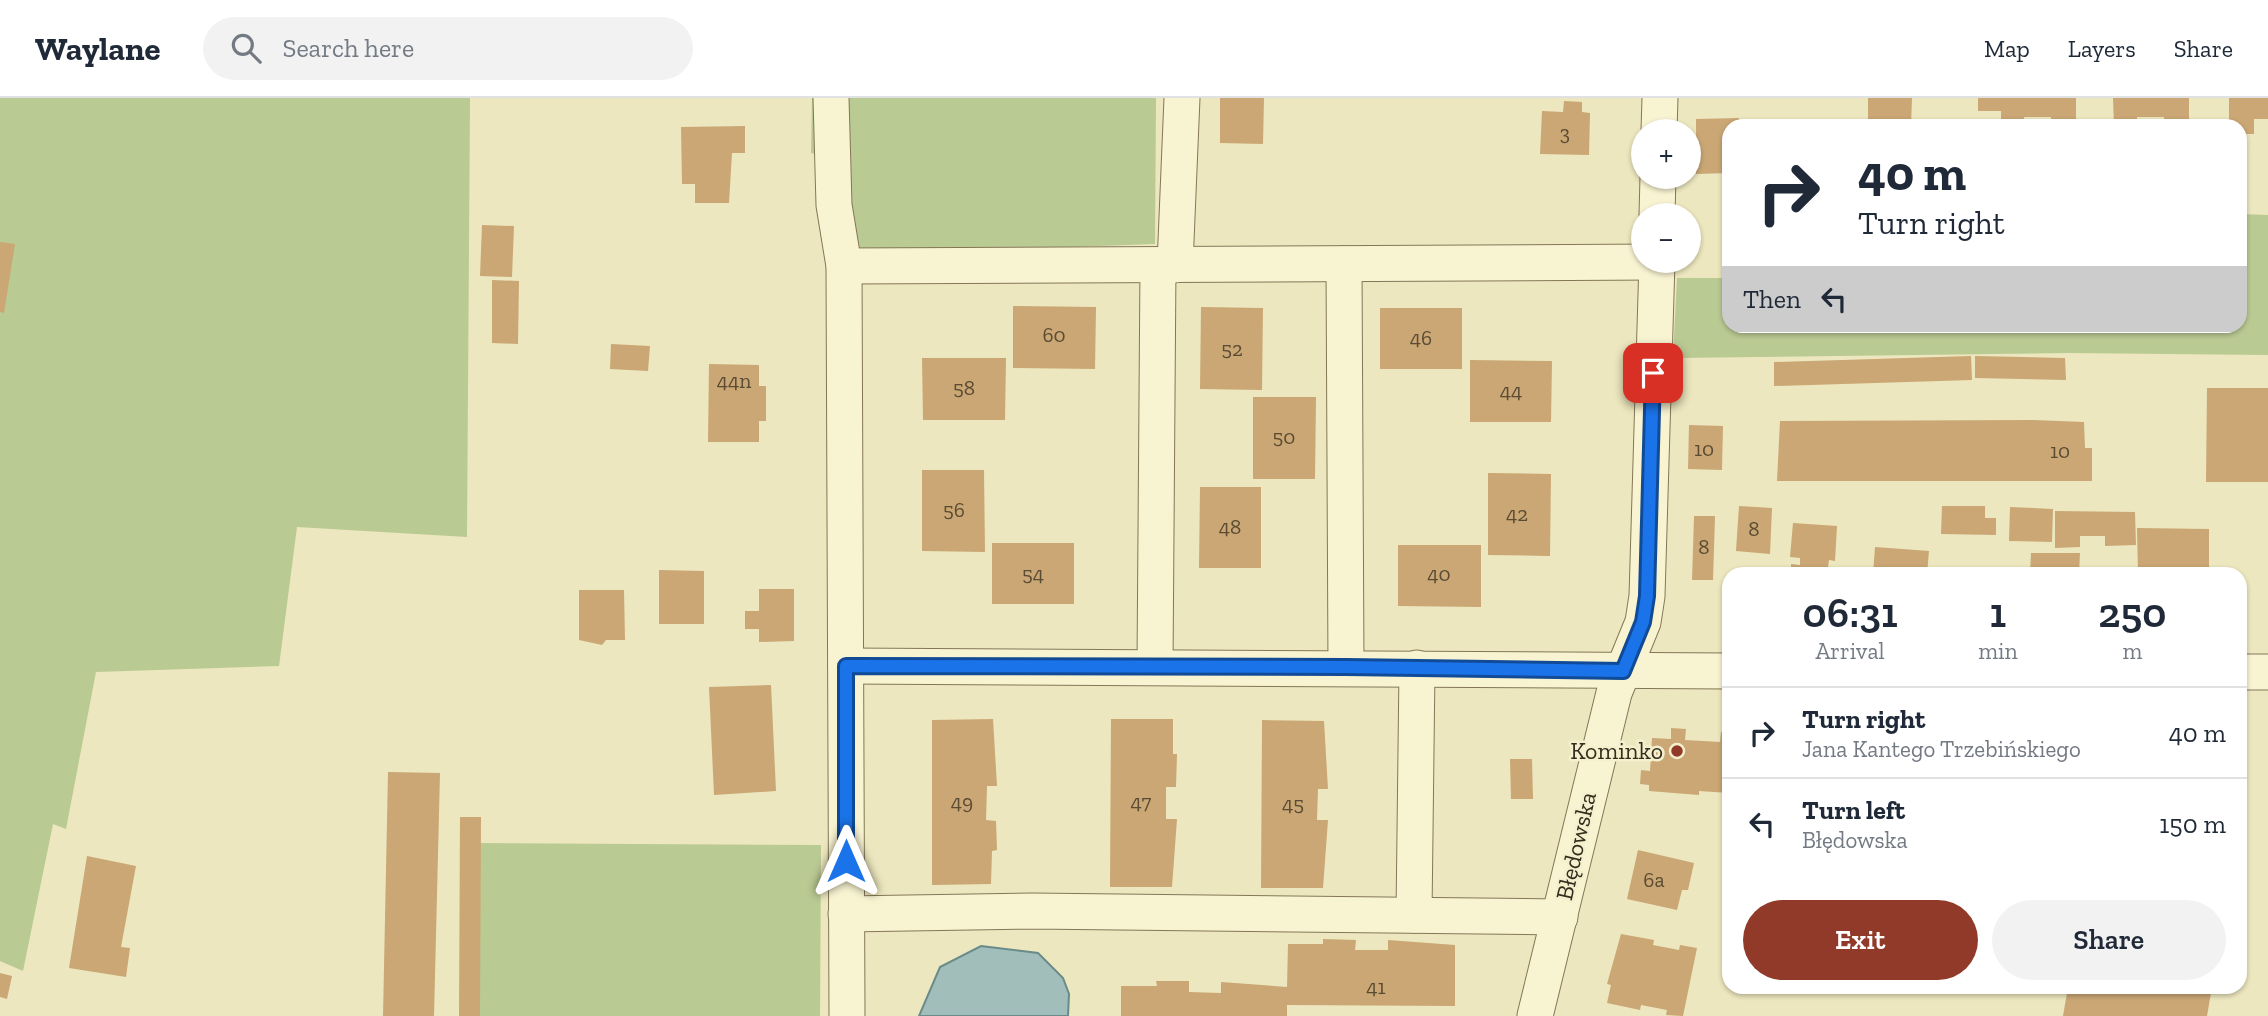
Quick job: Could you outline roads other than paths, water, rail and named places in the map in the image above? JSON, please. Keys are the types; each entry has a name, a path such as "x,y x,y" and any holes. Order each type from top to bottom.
{"street":[{"path":"831,98 834,205 844,266 847,1016"},
{"path":"1155,666 1167,265 1182,98"},
{"path":"1659,119 1660,98"},
{"path":"844,266 1631,262"},
{"path":"1344,264 1346,667"},
{"name":"Błędowska","path":"1535,1016 1600,747 1623,671 1643,622 1647,596 1657,273"},
{"path":"846,666 1722,671"},
{"path":"1414,915 1417,668"},
{"path":"2247,672 2268,672"},
{"path":"846,914 1032,911 1560,917"}],"water":[{"path":"981,946 1038,953 1063,978 1069,994 1068,1016 919,1016 940,967"}],"place":[{"name":"Kominko","path":"1677,751"}]}
